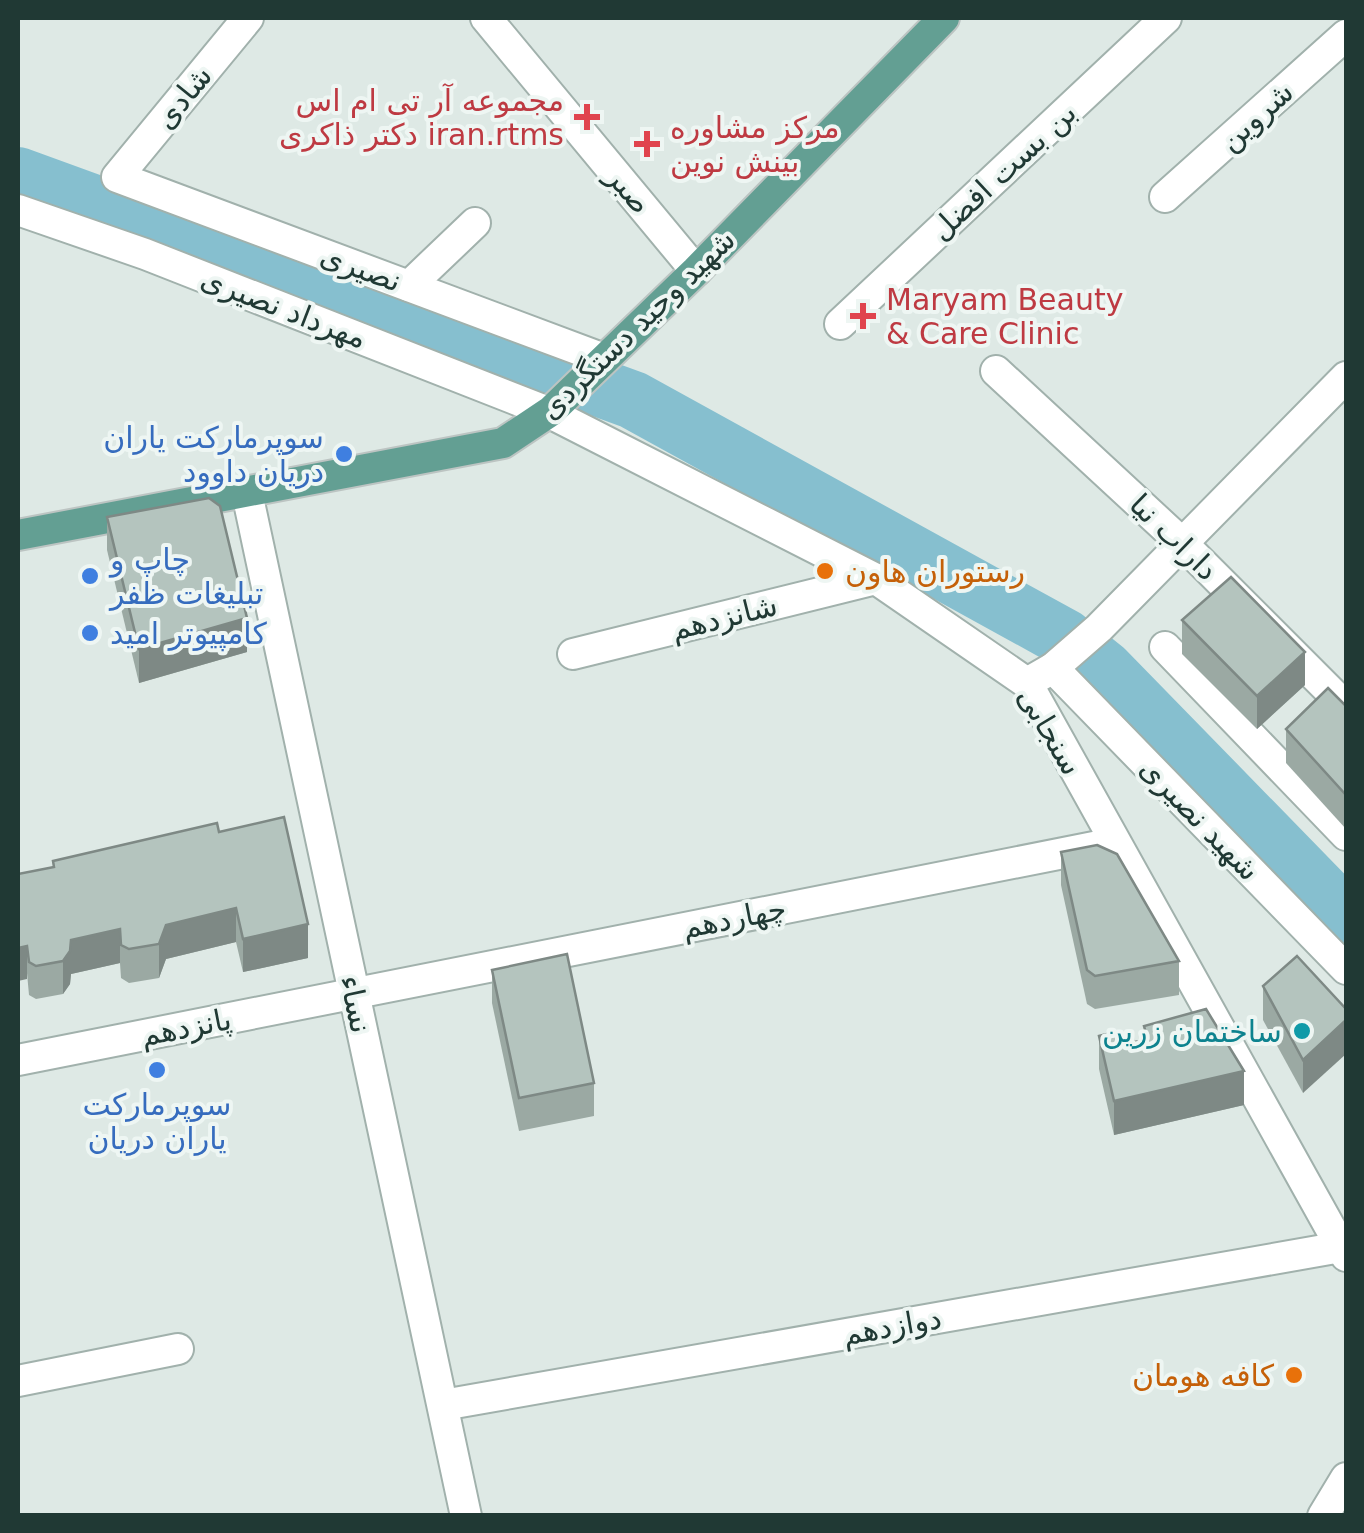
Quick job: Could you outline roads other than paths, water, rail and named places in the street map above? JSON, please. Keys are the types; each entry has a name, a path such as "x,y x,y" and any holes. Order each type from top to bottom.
{"main road":[{"name":"شهید وحید دستگردی","path":"18,535 503,444 549,412 696,271 944,18"}],"street":[{"name":"شادی","path":"117,178 248,18"},
{"name":"صبر","path":"486,18 696,271"},
{"name":"بن بست افضل","path":"840,324 1166,18"},
{"name":"شروین","path":"1165,197 1346,35"},
{"name":"نصیری","path":"117,178 603,360"},
{"name":"مهرداد نصیری","path":"18,210 145,254 549,412"},
{"path":"409,286 475,223"},
{"name":"داراب نیا","path":"996,371 1184,544 1346,708"},
{"path":"1040,676 1098,628 1184,544 1346,377"},
{"name":"سنجابی","path":"549,412 876,580 1040,676 1114,843 1344,1252"},
{"name":"نساء","path":"247,493 308,828 354,994 466,1516"},
{"name":"شانزدهم","path":"573,654 876,580"},
{"path":"1165,647 1346,836"},
{"name":"شهید نصیری","path":"1040,676 1346,969"},
{"name":"چهاردهم","path":"354,994 1114,843"},
{"name":"پانزدهم","path":"18,1060 354,994"},
{"name":"دوازدهم","path":"443,1405 1344,1252"},
{"path":"18,1381 178,1350"},
{"path":"1323,1516 1346,1478"}],"waterway":[{"path":"18,176 633,400 1065,638 1105,670 1346,917"}],"place":[{"name":"مجموعه آر تی ام اس دکتر ذاکری iran.rtms","path":"587,117"},
{"name":"مرکز مشاوره بینش نوین","path":"647,144"},
{"name":"Maryam Beauty & Care Clinic","path":"863,316"},
{"name":"سوپرمارکت یاران دریان داوود","path":"344,454"},
{"name":"رستوران هاون","path":"825,571"},
{"name":"چاپ و تبلیغات ظفر","path":"90,576"},
{"name":"کامپیوتر امید","path":"90,633"},
{"name":"ساختمان زرین","path":"1302,1031"},
{"name":"سوپرمارکت یاران دریان","path":"157,1070"},
{"name":"کافه هومان","path":"1294,1375"}]}
